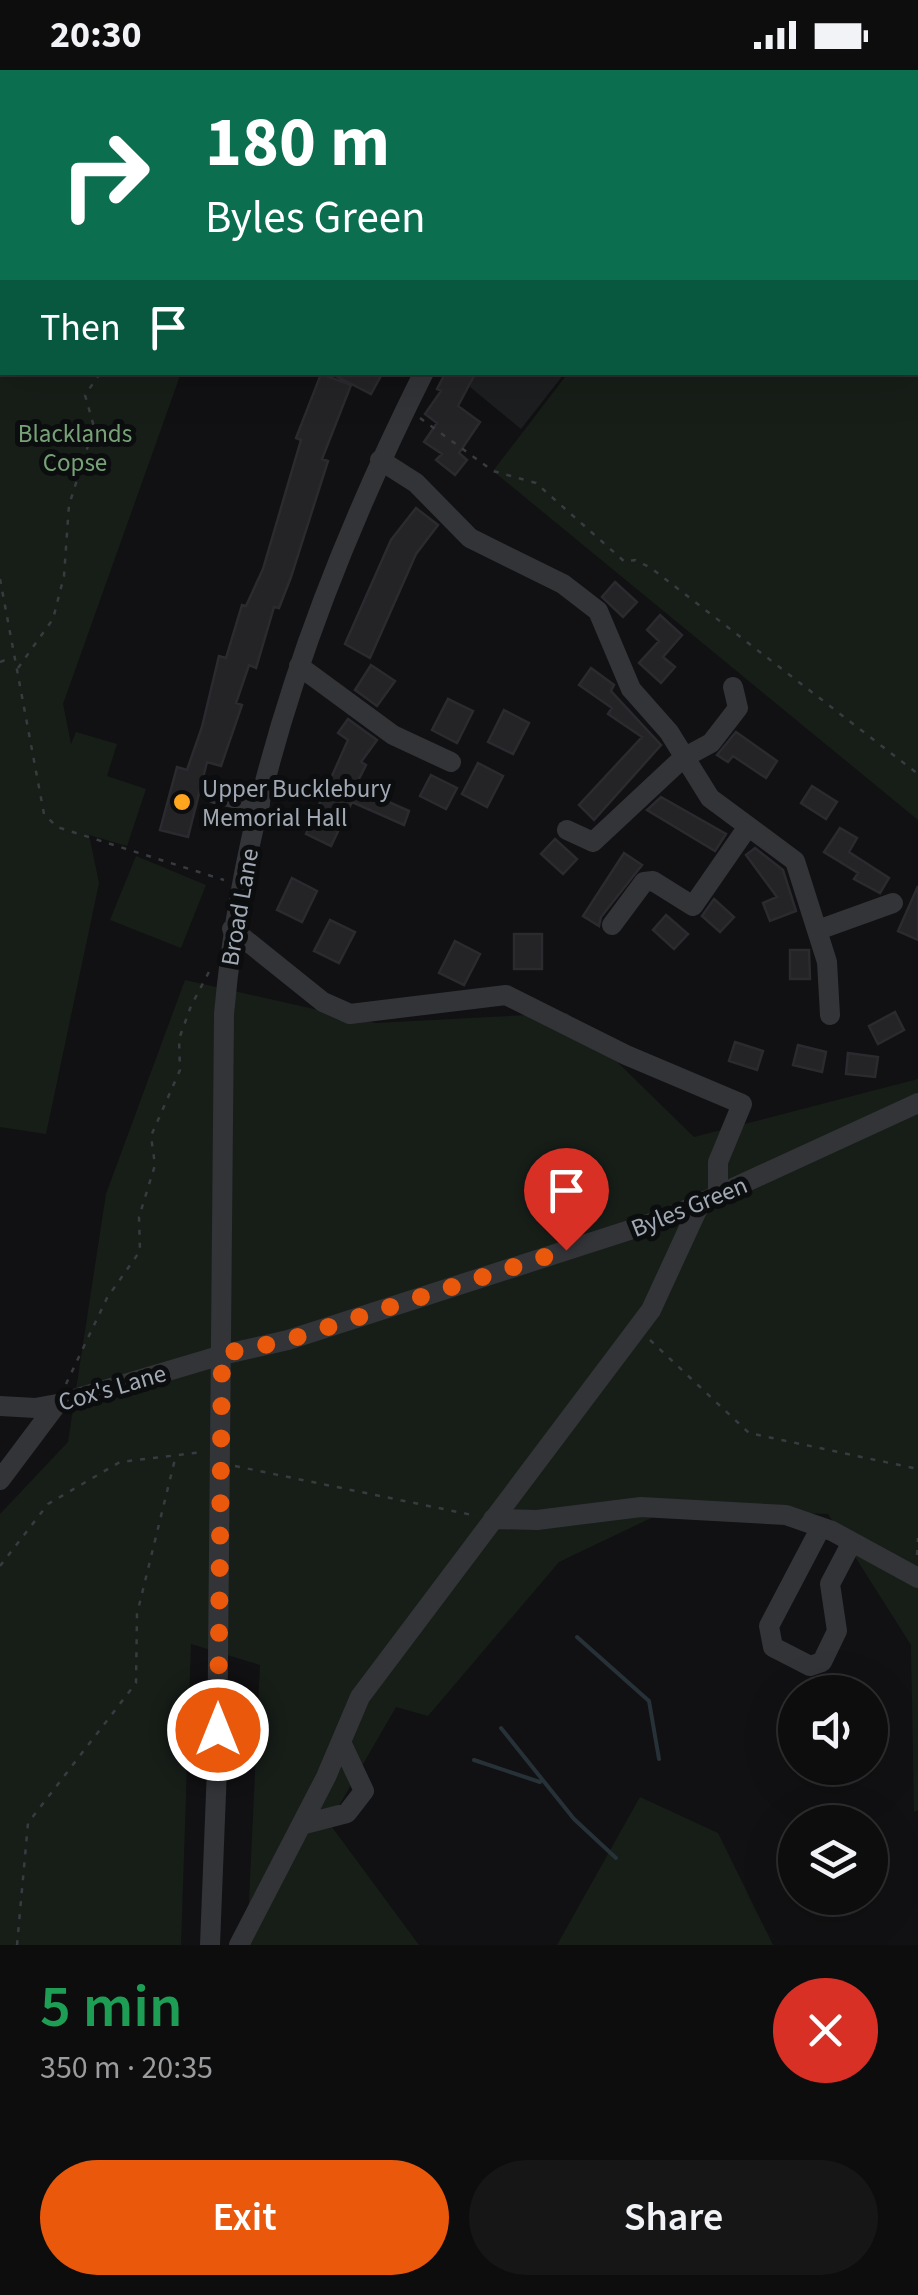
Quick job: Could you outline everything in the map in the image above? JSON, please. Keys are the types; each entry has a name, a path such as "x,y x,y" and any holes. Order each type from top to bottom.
{"street":[{"name":"Broad Lane","path":"210,1945 218,1768 224,1014 231,935 260,804 316,611 380,460 422,375"},
{"path":"380,460 416,483 470,538 588,600 604,624 632,689 661,721 710,798 796,861 830,975 830,1015"},
{"path":"299,666 393,735 451,762"},
{"path":"567,830 593,842 683,758 712,743 732,718 739,700 734,687"},
{"path":"216,794 260,804"},
{"path":"612,925 644,882 662,885 692,906 747,828"},
{"path":"818,930 893,903"},
{"path":"231,935 322,1002 350,1014 506,995 626,1055 742,1104 718,1162 709,1202 651,1310 360,1697 301,1825 239,1945"},
{"name":"Byles Green","path":"222,1354 288,1340 709,1202 918,1103"},
{"name":"Cox's Lane","path":"0,1406 35,1408 57,1404 222,1354"},
{"path":"0,1480 57,1404"},
{"path":"493,1519 537,1520 640,1507 786,1515 821,1527 918,1578"},
{"path":"821,1527 769,1626 773,1647 810,1666 822,1662 833,1642 837,1621 830,1584 852,1542"},
{"path":"301,1825 347,1813 364,1792 341,1742"}],"path":[{"path":"17,669 52,619 64,576 70,504 94,426 85,395 98,375"},
{"path":"406,408 493,471 536,483 624,562 635,560 652,568 918,774"},
{"path":"0,579 44,814 57,827 240,886"},
{"path":"0,662 14,656"},
{"path":"57,1404 106,1298 140,1251 139,1217 155,1165 151,1136 180,1070 180,1039 204,981 231,935"},
{"path":"637,1328 749,1432 918,1469"},
{"path":"0,1566 48,1504 120,1462 176,1456 219,1457 493,1519"},
{"path":"17,1945 28,1824 136,1683 137,1614 176,1456"}],"shaded area":[{"path":"461,375 563,375 521,429 470,387 472,380"}],"green space":[{"name":"Blacklands Copse","path":"0,375 180,375 63,704 71,744 76,732 117,744 107,776 146,789 127,846 89,835 99,883 46,1134 0,1127"},
{"path":"566,375 918,375 918,820 493,471"},
{"path":"136,856 206,885 181,948 110,920"},
{"path":"185,980 376,1023 567,1013 694,1137 918,1079 918,1810 914,1812 911,1645 828,1514 672,1508 559,1562 428,1716 396,1707 329,1823 419,1945 247,1945 260,1665 191,1644 181,1945 0,1945 0,1514 68,1442 106,1194"},
{"path":"640,1797 718,1833 773,1945 557,1945"}],"building":[{"path":"321,375 351,385 322,459 328,461 291,577 279,608 274,607 256,668 249,665 236,703 242,705 221,766 207,762 188,837 160,830 177,767 187,770 202,727 219,656 226,658 242,605 246,606 263,569 301,440 296,438"},
{"path":"334,375 381,375 371,394"},
{"path":"444,375 474,375 458,406 480,422 459,453 467,460 455,475 436,460 442,454 424,442 437,423 425,414 441,391 437,389"},
{"path":"416,508 438,525 416,554 370,658 345,644 391,540"},
{"path":"615,582 637,602 623,617 602,597"},
{"path":"660,615 682,635 663,657 675,667 661,683 639,663 659,641 647,630"},
{"path":"371,665 395,681 377,706 355,690"},
{"path":"591,668 614,685 611,691 661,745 594,820 579,805 642,737 608,714 612,708 579,685"},
{"path":"448,699 473,711 457,743 432,730"},
{"path":"504,710 529,723 513,754 488,742"},
{"path":"348,719 377,740 361,762 366,765 355,787 409,811 404,825 352,802 331,846 306,834 348,740 338,733"},
{"path":"736,732 777,761 766,778 733,756 728,762 717,755"},
{"path":"478,763 503,776 487,807 462,794"},
{"path":"431,775 457,788 446,809 420,796"},
{"path":"812,786 837,802 826,819 801,803"},
{"path":"661,797 726,834 715,851 647,810"},
{"path":"840,828 857,838 849,852 889,878 880,893 854,879 858,873 824,852"},
{"path":"555,839 577,859 563,874 541,854"},
{"path":"755,848 783,870 796,911 770,921 763,903 777,897 746,855"},
{"path":"624,853 642,865 601,917 599,926 583,916"},
{"path":"292,878 317,891 302,922 277,910"},
{"path":"918,886 918,940 898,931"},
{"path":"714,899 734,917 720,932 702,916"},
{"path":"666,915 688,934 674,949 653,930"},
{"path":"330,920 355,932 339,963 314,951"},
{"path":"514,934 542,934 542,969 514,969"},
{"path":"455,941 480,954 464,985 439,973"},
{"path":"790,950 809,950 810,979 790,979"},
{"path":"895,1012 904,1030 878,1044 869,1026"},
{"path":"735,1042 763,1051 757,1070 729,1061"},
{"path":"798,1045 826,1052 822,1072 793,1065"},
{"path":"848,1053 878,1057 875,1077 846,1074"}],"waterway":[{"path":"577,1637 649,1701 659,1759"},
{"path":"501,1728 574,1819 616,1858"},
{"path":"474,1760 540,1782"}],"place":[{"name":"Upper Bucklebury Memorial Hall","path":"182,802"}],"route":[{"path":"218,1730 222,1354 288,1340 566,1250"}]}
